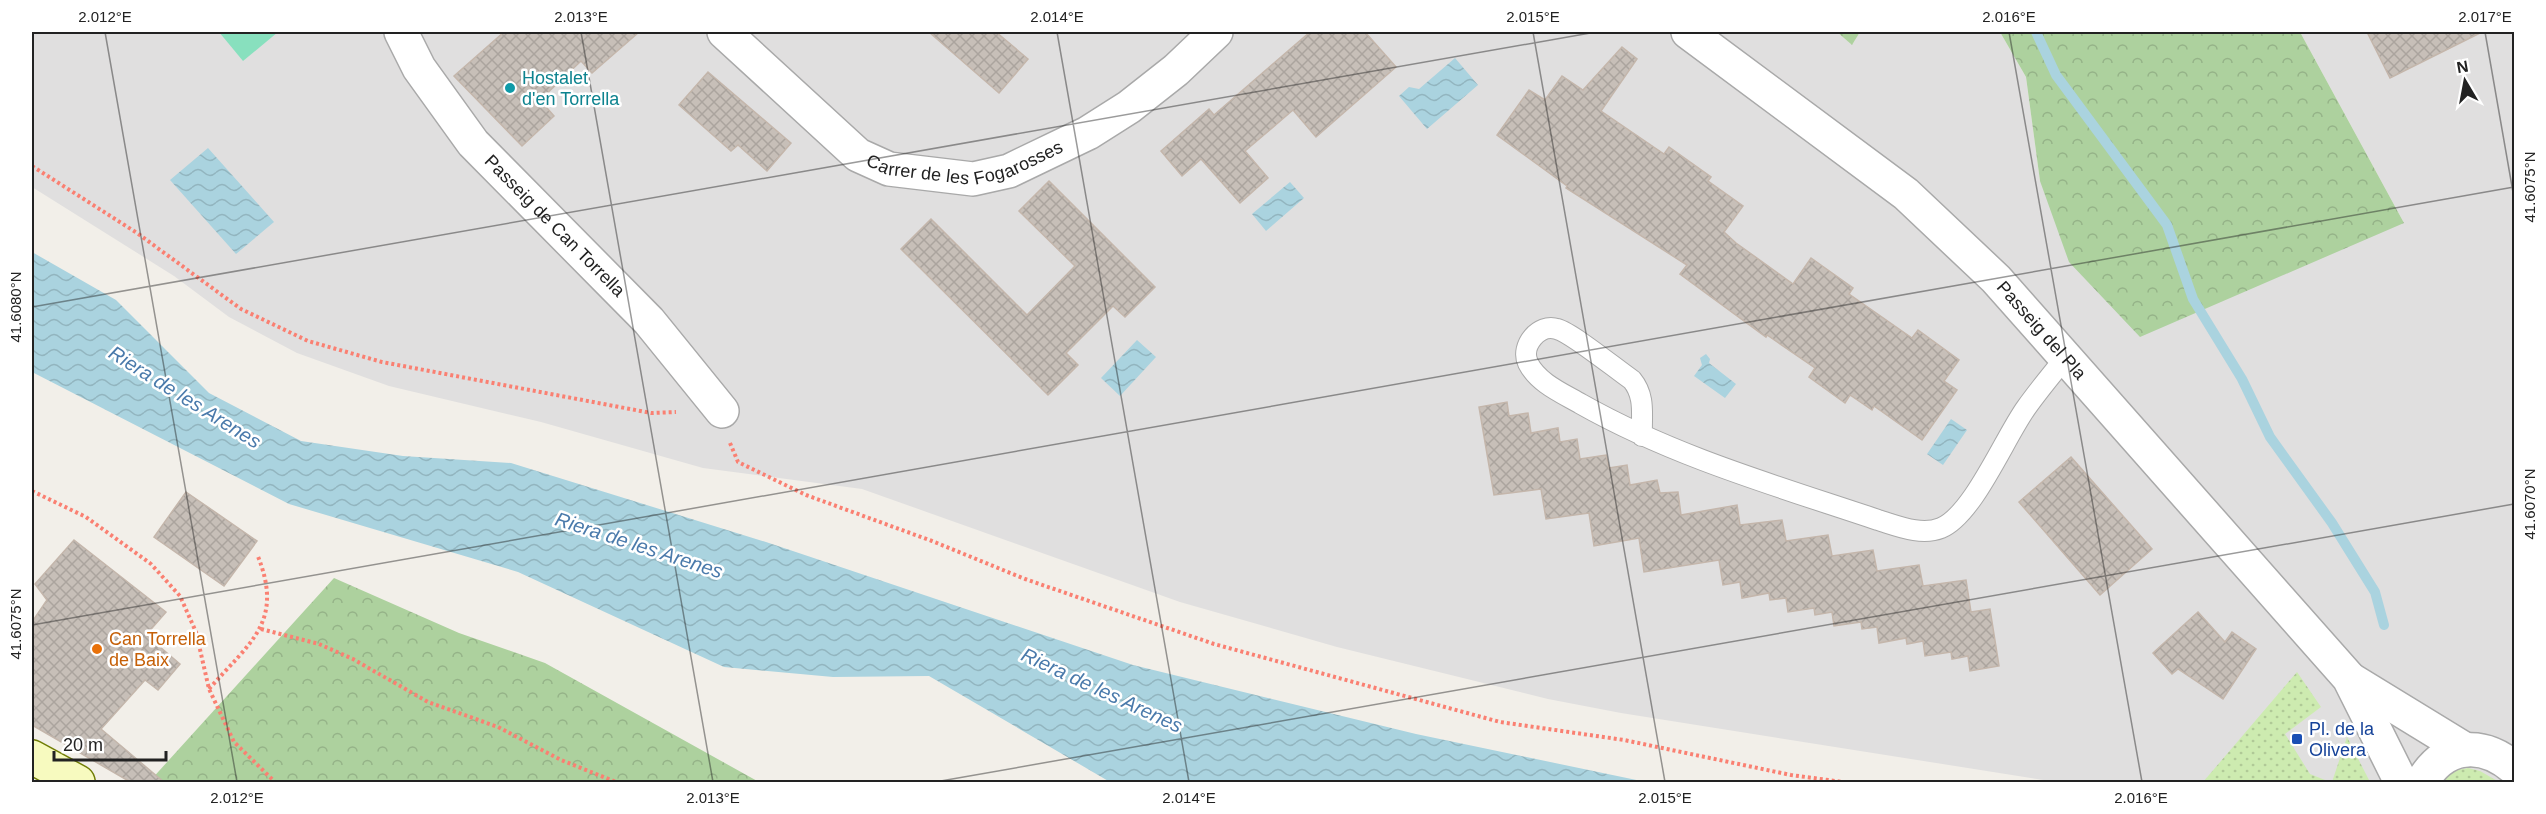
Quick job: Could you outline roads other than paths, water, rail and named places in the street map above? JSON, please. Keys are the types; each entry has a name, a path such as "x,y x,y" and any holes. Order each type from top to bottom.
{"street":[{"name":"Passeig de Can Torrella","path":"401,32 419,68 473,143 649,321 722,411"},
{"name":"Carrer de les Fogarosses","path":"724,32 858,155 889,169 973,179 1009,171 1088,133 1129,107 1176,70 1216,32"},
{"name":"Passeig del Pla","path":"1688,32 1906,195 1996,279 2349,678 2401,783"},
{"name":"Passeig del Pla","path":"2349,678 2489,750 2514,768"},
{"path":"2422,783 2440,759 2450,753 2489,750"},
{"path":"32,757 78,783"}],"lane":[{"path":"1642,436 1642,400 1640,390 1632,380 1559,329 1543,330 1532,338 1526,352 1527,360 1534,372 1549,386 1642,436 1686,456 1907,529 1925,531 1941,528 1967,505 2025,409 2066,357"}],"water":[{"path":"1455,58 1478,85 1427,129 1399,96 1409,87 1419,89"},
{"path":"208,148 274,222 236,254 170,180"},
{"path":"1290,182 1304,198 1266,231 1252,214"},
{"name":"Riera de les Arenes","path":"32,252 116,300 209,393 301,441 403,456 511,463 766,542 1133,665 1416,734 1646,782 1110,782 929,676 833,677 724,667 518,572 289,504 32,372"},
{"path":"1137,340 1156,357 1120,396 1101,378"},
{"path":"1706,354 1710,359 1709,363 1736,384 1725,398 1694,376 1702,365 1700,358"},
{"path":"1951,419 1967,430 1943,465 1927,454"}],"waterway":[{"path":"2036,32 2056,75 2167,225 2193,299 2242,379 2270,437 2332,523 2375,592 2384,625"}],"place":[{"name":"Hostalet d'en Torrella","path":"510,88"},
{"name":"Can Torrella de Baix","path":"97,649"},
{"name":"Pl. de la Olivera","path":"2297,739"}]}
